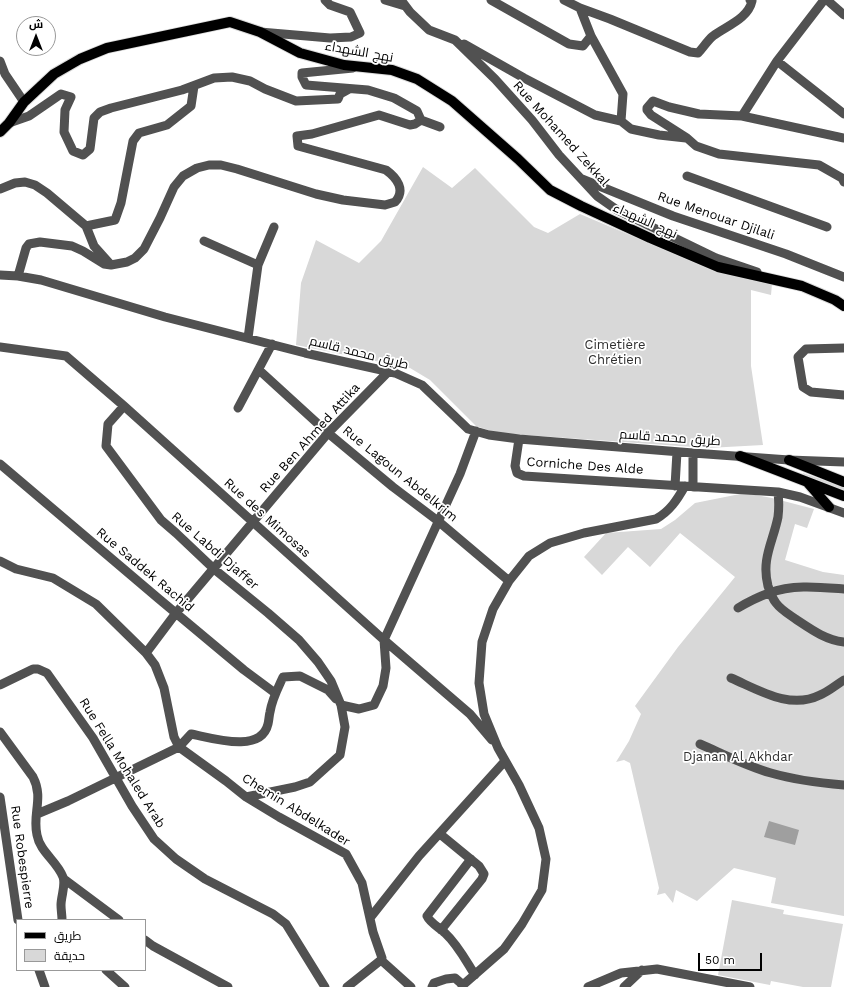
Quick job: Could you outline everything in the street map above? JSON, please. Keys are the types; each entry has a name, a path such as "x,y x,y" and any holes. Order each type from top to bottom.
{"main road":[{"name":"نهج الشهداء","path":"0,132 9,123 24,102 54,74 80,59 107,48 230,22 260,32 300,53 344,65 392,70 417,79 452,101 518,159 550,190 650,238 718,267 802,286 835,300 844,306"},
{"path":"740,456 844,496"},
{"path":"789,460 844,482"},
{"path":"795,477 793,470 794,466 799,465"},
{"path":"807,481 829,506"}],"street":[{"path":"385,0 403,3"},
{"path":"491,0 569,44 583,46 591,36"},
{"path":"564,0 580,8 690,52 698,53 712,37 748,12 751,7 752,1 750,0"},
{"path":"742,116 778,61 826,0 844,16"},
{"path":"260,32 330,38 351,37 360,33 350,12 330,2"},
{"name":"Rue Mohamed Zekkal","path":"403,3 410,12 429,30 455,40 495,79 532,120 579,178 597,196 617,210 716,258 790,283"},
{"path":"580,8 591,36 623,94 621,121"},
{"path":"455,40 595,115 621,121 631,129 659,135 687,138"},
{"path":"0,61 5,74 24,102"},
{"path":"778,61 844,114"},
{"path":"366,67 302,73 302,77 306,85 368,90 394,98 417,111 421,120 440,127"},
{"path":"9,123 29,116 61,94 71,97 65,110 64,132 73,151 83,155 90,149 94,118 100,112 194,86 214,78 232,77 250,81 265,89 296,101 338,99 340,94 349,89"},
{"path":"86,226 115,220 121,203 134,141 139,132 167,125 191,106 194,86"},
{"path":"844,138 742,116 699,114 669,107 653,101 647,110 651,115 687,138 696,146 718,154 819,165 842,178 844,182"},
{"path":"18,276 26,248 29,244 40,242 72,246 104,264 111,265 127,262 135,258 144,249 174,187 184,176 197,168 221,165 237,168 316,194 343,200 385,205 395,202 398,199 400,188 399,182 392,174 386,170 298,146 297,136 312,134 379,115 410,125 421,120"},
{"path":"687,176 827,227"},
{"name":"Rue Menouar Djilali","path":"579,178 672,216 786,254 844,277"},
{"path":"0,189 15,183 25,182 35,185 47,193 86,226 94,246 111,265"},
{"path":"248,338 258,265 274,227"},
{"path":"204,241 258,265"},
{"name":"طريق محمد قاسم","path":"0,275 18,276 64,286 165,317 389,371 422,385 468,429 489,435 519,439 676,452 789,460 844,462"},
{"path":"238,408 272,344"},
{"name":"Rue des Mimosas","path":"0,347 66,356 124,406 252,523 384,640 470,714 498,748"},
{"path":"844,348 806,349 798,357 803,388 811,392 844,395"},
{"name":"Rue Lagoun Abdelkrim","path":"259,370 328,433 438,521 509,581"},
{"name":"Rue Ben Ahmed Attika","path":"146,653 176,613 328,433 389,371"},
{"name":"Rue Labdi Djaffer","path":"124,406 108,424 106,446 160,520 214,569 299,640 327,675 341,705 345,727 340,755 310,782 295,787 246,797"},
{"path":"37,814 68,801 179,747 191,734 231,742 251,742 264,735 275,693 283,677 300,676 328,690 341,705 358,709 374,705 383,686 386,668 384,640 460,474 476,432"},
{"name":"Corniche Des Alde","path":"519,439 514,466 518,474 524,476 778,492 829,506 844,513"},
{"path":"675,486 676,452"},
{"path":"432,987 434,982 456,978 462,986 475,975 504,949 522,924 542,890 546,859 539,828 519,786 498,748 484,714 479,683 482,642 493,609 509,581 529,556 550,543 584,533 656,519 660,516 672,506 689,486 693,453"},
{"name":"Rue Saddek Rachid","path":"0,464 244,670 275,693"},
{"path":"778,492 778,519 769,546 765,567 766,579 770,592 775,602 781,609 818,634 834,641 844,642"},
{"path":"0,562 53,578 73,589 96,604 146,653 155,665 164,688 174,737 179,747"},
{"path":"738,608 770,592 788,588 817,587 844,589"},
{"name":"Rue Fella Mohaled Arab","path":"0,685 33,669 38,668 47,673 93,738 132,806 154,839 176,859 205,879 273,914 286,924 325,987"},
{"path":"731,678 782,699 793,701 806,700 820,696 844,680"},
{"path":"0,732 38,785 36,826 40,844 57,866 64,878 118,919"},
{"path":"700,744 771,773 818,783 844,785"},
{"name":"Chemin Abdelkader","path":"179,747 246,797 299,829 346,854 362,882 370,918 382,958 381,960"},
{"path":"370,918 419,856 506,761"},
{"name":"Rue Robespierre","path":"0,797 18,919"},
{"path":"440,834 482,868 483,876 441,930"},
{"path":"470,858 428,915 428,918 459,949 475,975"},
{"path":"62,919 61,905 64,878"},
{"path":"146,941 228,987"},
{"path":"347,987 381,960 411,987"},
{"path":"588,987 621,973 657,969 750,987"},
{"path":"624,987 642,970"},
{"path":"39,971 45,987"},
{"path":"107,971 125,987"}],"green space":[{"name":"Cimetière Chrétien","path":"423,167 452,188 475,168 534,227 548,233 580,214 715,271 772,284 771,295 751,290 751,366 763,445 708,448 497,433 476,426 430,380 410,368 296,345 301,283 316,240 359,263 381,241"},
{"path":"803,473 844,487 844,491 803,476"},
{"name":"Djanan Al Akhdar","path":"745,493 772,498 814,509 807,528 795,524 785,560 823,572 844,575 844,916 771,903 776,878 734,868 697,901 676,890 673,903 665,893 657,895 659,888 630,763 624,760 616,762 629,741 641,714 635,706 678,647 735,577 680,533 650,567 628,547 602,575 584,557 606,533 661,529 675,520 695,503"},
{"path":"732,900 784,910 783,914 843,924 831,987 803,987 771,981 770,985 718,975"}],"shaded area":[{"path":"769,821 799,830 795,845 764,837"}]}
